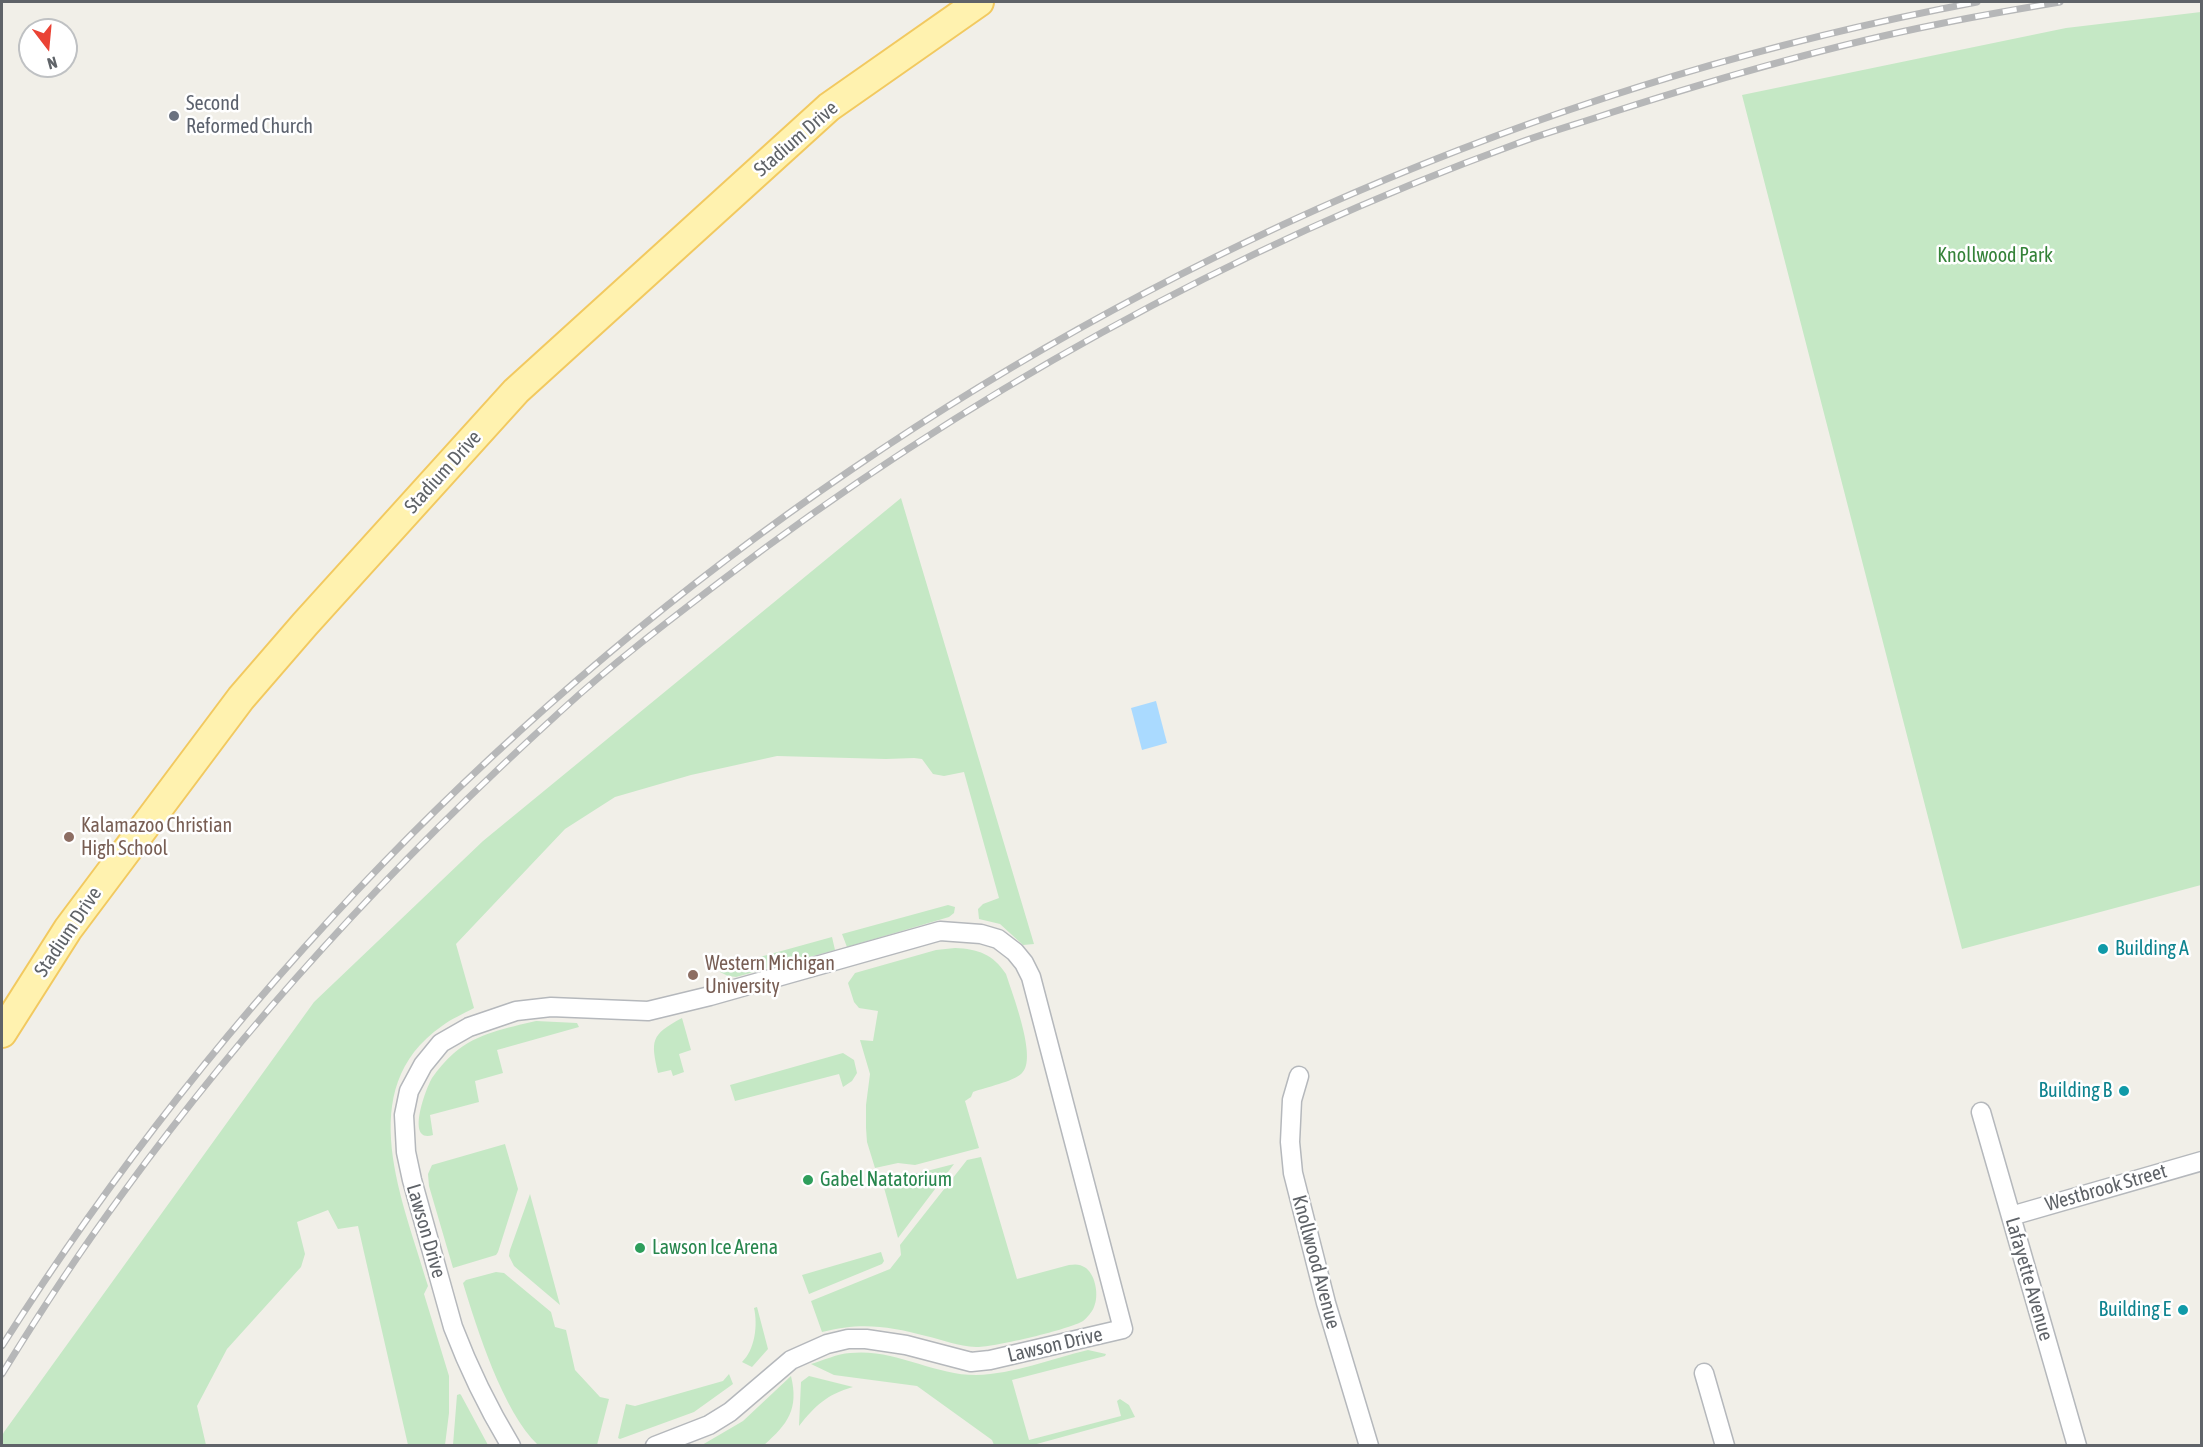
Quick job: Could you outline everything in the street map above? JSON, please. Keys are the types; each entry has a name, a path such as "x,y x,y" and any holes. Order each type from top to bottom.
{"main road":[{"name":"Stadium Drive","path":"2,1033 68,929 241,698 516,391 829,107 979,2"}],"street":[{"name":"Lawson Drive","path":"511,1446 472,1376 453,1327 412,1180 405,1139 404,1115 409,1091 423,1065 441,1043 469,1027 516,1011 551,1007 648,1011 940,932 981,934 998,939 1015,952 1028,970 1123,1329 990,1360 971,1362 906,1345 866,1339 848,1339 827,1344 791,1360 730,1412 709,1425 655,1446"},
{"name":"Knollwood Avenue","path":"1299,1076 1292,1100 1290,1142 1293,1173 1326,1303 1368,1446"},
{"name":"Lafayette Avenue","path":"1981,1112 2077,1446"},
{"name":"Westbrook Street","path":"2011,1215 2202,1161"},
{"path":"1704,1372 1725,1446"}],"green space":[{"name":"Knollwood Park","path":"2201,12 2201,885 1962,949 1742,95 2066,28"},
{"path":"901,498 1034,944 1023,945 1000,924 979,919 978,909 983,904 999,898 964,772 944,776 933,774 922,759 914,758 777,756 691,775 615,797 565,829 456,944 474,1008 442,1026 414,1052 398,1081 391,1114 392,1148 407,1219 428,1286 424,1294 449,1376 449,1413 445,1445 408,1445 358,1226 338,1229 328,1210 297,1222 305,1254 301,1267 227,1349 197,1406 206,1445 2,1445 4,1432 314,1002 483,841"},
{"path":"948,905 955,907 954,913 949,917 847,947 842,934"},
{"path":"832,937 835,950 736,977 720,972 720,968"},
{"path":"955,948 971,950 990,957 1006,974 1026,1041 1026,1066 1018,1076 973,1092 971,1097 965,1101 979,1148 915,1165 898,1163 875,1168 867,1142 866,1128 870,1074 860,1040 873,1041 878,1011 859,1008 854,1002 848,983 855,973 936,950"},
{"path":"682,1018 691,1050 679,1054 684,1072 673,1076 671,1070 658,1073 654,1053 655,1040 664,1029"},
{"path":"536,1021 577,1023 579,1027 497,1050 503,1073 475,1081 479,1102 430,1115 433,1135 425,1136 420,1131 422,1103 429,1084 451,1056 463,1046 482,1036"},
{"path":"843,1053 854,1060 857,1073 852,1081 843,1087 839,1074 735,1101 730,1085"},
{"path":"505,1144 518,1189 498,1252 496,1255 453,1268 429,1186 428,1174 432,1165"},
{"path":"981,1157 1017,1279 1069,1265 1084,1267 1092,1276 1096,1292 1096,1302 1088,1317 1076,1324 1048,1333 976,1347 874,1326 849,1327 822,1332 811,1301 890,1269 901,1255 900,1245 967,1160"},
{"path":"954,1164 898,1238 881,1177 889,1174 919,1173"},
{"path":"530,1194 560,1305 514,1266 509,1256"},
{"path":"881,1252 884,1261 882,1264 809,1294 802,1275"},
{"path":"496,1272 504,1273 551,1312 555,1327 566,1330 575,1370 600,1397 609,1399 597,1445 538,1445 513,1412 493,1369 463,1283 466,1280"},
{"path":"757,1307 768,1349 752,1367 742,1362 753,1344 756,1322 754,1308"},
{"path":"1088,1350 1106,1354 1012,1380 1029,1440 1121,1416 1117,1401 1120,1399 1129,1405 1135,1417 1033,1445 994,1445 992,1440 917,1386 834,1375 811,1364 850,1353 882,1354 944,1371 976,1375 1018,1369"},
{"path":"729,1374 733,1384 694,1412 618,1438 626,1404 635,1406 723,1381"},
{"path":"791,1376 794,1398 790,1415 764,1445 702,1445 743,1421"},
{"path":"809,1376 853,1387 822,1402 799,1426 801,1382"},
{"path":"460,1394 488,1445 453,1445 457,1395"}],"water":[{"path":"1156,701 1167,743 1142,750 1131,708"}],"railway":[{"path":"2,1346 180,1094 383,863 607,655 851,470 1112,311 1388,179 1677,75 1977,2"},
{"path":"2,1374 107,1215 223,1064 330,940 443,822 502,765 620,660 721,581 813,514 907,450 1003,389 1102,332 1203,279 1305,230 1410,185 1540,135 1732,75 1893,34 2060,2"}],"place":[{"name":"Second Reformed Church","path":"174,116"},
{"name":"Kalamazoo Christian High School","path":"69,837"},
{"name":"Building A","path":"2103,949"},
{"name":"Western Michigan University","path":"693,975"},
{"name":"Building B","path":"2124,1091"},
{"name":"Gabel Natatorium","path":"808,1180"},
{"name":"Lawson Ice Arena","path":"640,1248"},
{"name":"Building E","path":"2183,1310"}]}
